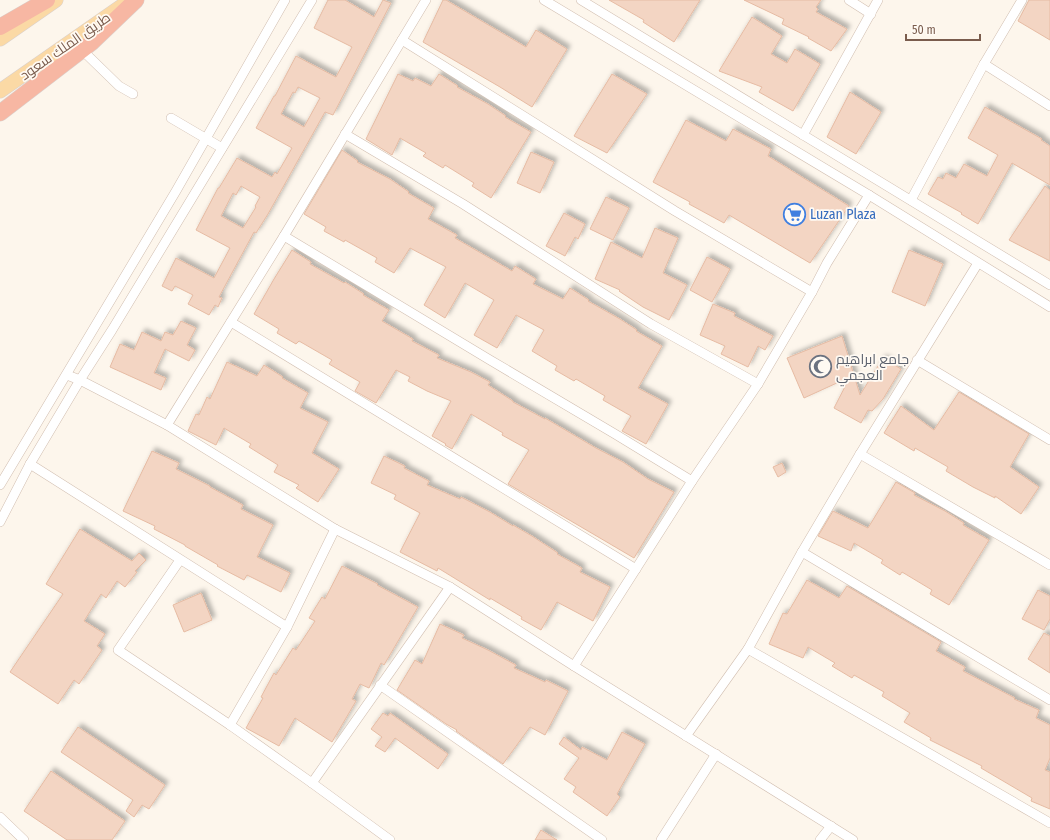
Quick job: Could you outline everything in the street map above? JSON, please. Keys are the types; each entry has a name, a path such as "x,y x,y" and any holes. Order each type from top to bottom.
{"highway":[{"path":"0,27 47,0"},
{"path":"0,113 91,43 136,0"}],"main road":[{"path":"0,39 56,0"},
{"name":"طريق الملك سعود","path":"0,91 130,0"}],"street":[{"path":"0,485 67,375 285,0"},
{"path":"0,522 30,464 80,380 312,0"},
{"path":"167,425 284,236 426,0"},
{"path":"544,0 870,195 1050,307"},
{"path":"581,0 1050,285"},
{"path":"849,0 871,14"},
{"path":"803,135 878,0"},
{"path":"911,200 984,64 1022,0"},
{"path":"402,40 675,211 812,292"},
{"path":"82,50 119,86 133,94"},
{"path":"984,64 1050,106"},
{"path":"171,118 222,148"},
{"path":"345,134 463,204 651,324 758,384"},
{"path":"574,666 692,481 758,384 812,292 827,263 870,195"},
{"path":"284,236 692,481"},
{"path":"686,736 748,649 802,552 860,454 978,263"},
{"path":"231,322 636,569"},
{"path":"917,360 1050,440"},
{"path":"67,375 80,380 167,425 336,529 450,587 853,840"},
{"path":"860,454 1050,565"},
{"path":"30,464 287,627"},
{"path":"230,725 287,627 336,529"},
{"path":"802,552 1050,700"},
{"path":"180,560 118,650 230,725 390,840"},
{"path":"312,783 450,587"},
{"path":"748,649 1050,823"},
{"path":"380,685 602,840"},
{"path":"661,840 716,754"},
{"path":"0,817 24,840"},
{"path":"0,829 2,830 10,826"},
{"path":"820,840 831,826"}],"building":[{"path":"328,0 345,0 374,17 383,0 391,3 333,115 325,112 268,214 256,233 254,232 219,297 222,298 218,307 215,305 209,315 188,304 193,295 175,286 172,291 162,286 176,258 214,278 230,248 196,230 218,188 237,158 272,177 275,172 277,174 292,148 256,128 296,56 336,77 352,47 314,28","holes":["298,87 320,98 304,127 281,114 293,92 295,93","241,186 260,197 255,206 256,207 243,228 221,216 233,193 236,195"]},
{"path":"443,0 446,0 526,47 536,30 567,49 532,107 423,42"},
{"path":"609,0 700,0 674,42 643,22 644,20"},
{"path":"744,0 821,0 816,7 818,9 816,12 847,29 831,51 808,38 809,37 782,24 784,19"},
{"path":"1029,0 1050,0 1050,40 1018,21"},
{"path":"752,17 782,36 771,54 787,63 795,49 820,64 793,111 759,92 762,87 719,71"},
{"path":"398,74 413,81 415,78 431,86 439,74 458,86 457,87 488,104 506,116 505,117 531,132 491,198 472,186 474,183 445,165 443,168 423,156 426,153 400,138 392,155 366,139"},
{"path":"612,74 647,94 607,153 574,136"},
{"path":"850,92 881,112 856,154 827,137"},
{"path":"985,107 1042,139 1041,140 1050,146 1050,185 1012,163 978,224 961,214 962,213 928,194 938,177 943,179 946,173 956,178 964,164 987,176 998,155 968,138"},
{"path":"686,120 726,141 733,129 771,149 768,156 849,206 810,263 729,215 724,223 653,182"},
{"path":"342,150 358,161 357,162 390,179 409,192 408,193 434,208 428,219 457,235 455,238 512,271 515,266 536,279 533,284 563,299 570,288 589,300 588,301 620,319 637,330 636,331 662,346 638,388 668,404 646,444 622,431 631,416 603,400 605,396 576,379 574,381 555,370 557,366 532,351 544,330 516,315 497,348 474,335 494,300 465,283 445,318 424,305 446,267 410,248 394,273 375,262 377,258 345,240 344,242 324,231 326,227 304,214"},
{"path":"531,152 554,162 540,193 517,183"},
{"path":"1045,186 1050,190 1050,261 1009,240"},
{"path":"606,197 629,208 613,240 590,229"},
{"path":"564,213 585,224 578,239 575,237 565,256 546,246"},
{"path":"655,228 678,238 663,273 687,285 669,320 643,307 619,291 620,290 595,279 611,242 642,258"},
{"path":"292,250 311,262 310,264 344,283 345,282 364,294 363,295 389,310 382,321 413,339 412,341 439,355 437,358 471,372 490,382 488,385 513,402 545,418 623,462 648,479 674,492 634,558 508,484 529,450 502,435 503,433 471,414 452,449 432,436 451,401 408,381 410,377 396,370 376,403 355,391 360,382 329,364 332,360 299,341 296,344 277,333 279,329 254,314"},
{"path":"909,250 943,264 925,306 892,292"},
{"path":"707,257 730,269 712,302 690,290"},
{"path":"713,304 735,313 734,316 773,336 765,350 758,346 748,367 721,354 725,346 700,335"},
{"path":"181,321 196,328 187,345 195,350 189,361 165,349 154,373 166,378 161,390 110,367 120,344 134,350 142,332 161,341 165,332 173,335"},
{"path":"842,336 860,395 883,358 901,369 883,399 872,411 868,410 861,423 834,408 850,377 804,398 787,358"},
{"path":"227,362 257,376 264,365 283,377 282,378 308,393 300,408 328,422 312,453 339,469 318,502 296,488 299,485 274,472 278,465 249,447 251,444 224,428 216,445 188,431 196,414 199,415 207,397 210,399"},
{"path":"959,392 1029,434 1010,467 1039,487 1021,514 995,496 995,498 946,471 948,467 915,448 914,451 884,433 901,406 934,430"},
{"path":"152,451 179,463 176,469 243,505 241,509 273,525 257,557 290,573 281,592 247,575 244,580 217,566 218,565 185,545 154,529 155,526 123,511"},
{"path":"384,456 405,466 404,468 429,481 427,485 460,499 461,497 532,536 558,553 557,554 582,568 580,572 610,587 593,621 557,602 541,630 521,619 522,617 490,598 490,600 438,568 437,571 400,552 420,513 394,499 396,495 371,483"},
{"path":"782,463 786,472 778,477 773,467"},
{"path":"896,482 915,493 914,495 945,511 964,523 963,525 989,540 949,605 930,594 932,590 902,572 900,575 881,563 883,560 854,543 851,551 818,536 833,511 868,528"},
{"path":"80,529 132,561 139,553 146,560 135,571 137,572 125,587 117,581 106,598 101,594 84,621 105,634 97,646 102,650 79,684 74,680 58,704 10,672 63,594 46,584"},
{"path":"342,566 378,584 377,585 418,607 384,665 381,663 369,688 360,684 352,699 356,701 332,742 295,718 279,746 246,728 263,698 261,697 274,673 276,675 293,648 296,650 315,621 309,618 322,597 325,599"},
{"path":"807,580 839,598 847,586 941,642 936,651 965,667 963,671 1015,698 1014,699 1039,710 1036,718 1050,725 1050,758 1045,770 1050,772 1050,809 1031,801 1032,798 981,768 982,766 930,740 931,738 904,722 910,713 882,696 884,692 854,675 852,678 832,666 835,663 808,647 803,658 769,644 783,613 787,614"},
{"path":"1038,590 1050,596 1050,619 1044,630 1022,619"},
{"path":"201,593 212,620 184,632 173,605"},
{"path":"440,624 464,635 462,638 516,665 514,668 545,682 546,680 568,691 545,735 530,727 503,764 456,731 457,730 397,690 415,660 422,664"},
{"path":"1044,633 1050,636 1050,673 1028,659"},
{"path":"383,713 388,716 390,713 448,754 438,769 395,738 385,752 375,746 382,737 371,729"},
{"path":"78,727 165,785 149,809 142,805 134,817 126,811 133,800 61,752"},
{"path":"622,732 645,744 617,794 620,797 607,816 573,792 576,787 564,779 579,758 559,744 564,737 581,750 582,747 607,760"},
{"path":"51,771 125,821 112,840 67,840 24,811"},
{"path":"541,830 557,840 535,840"}],"place":[{"name":"Luzan Plaza","path":"795,214"},
{"name":"جامع ابراهيم العجمي","path":"821,367"}]}
